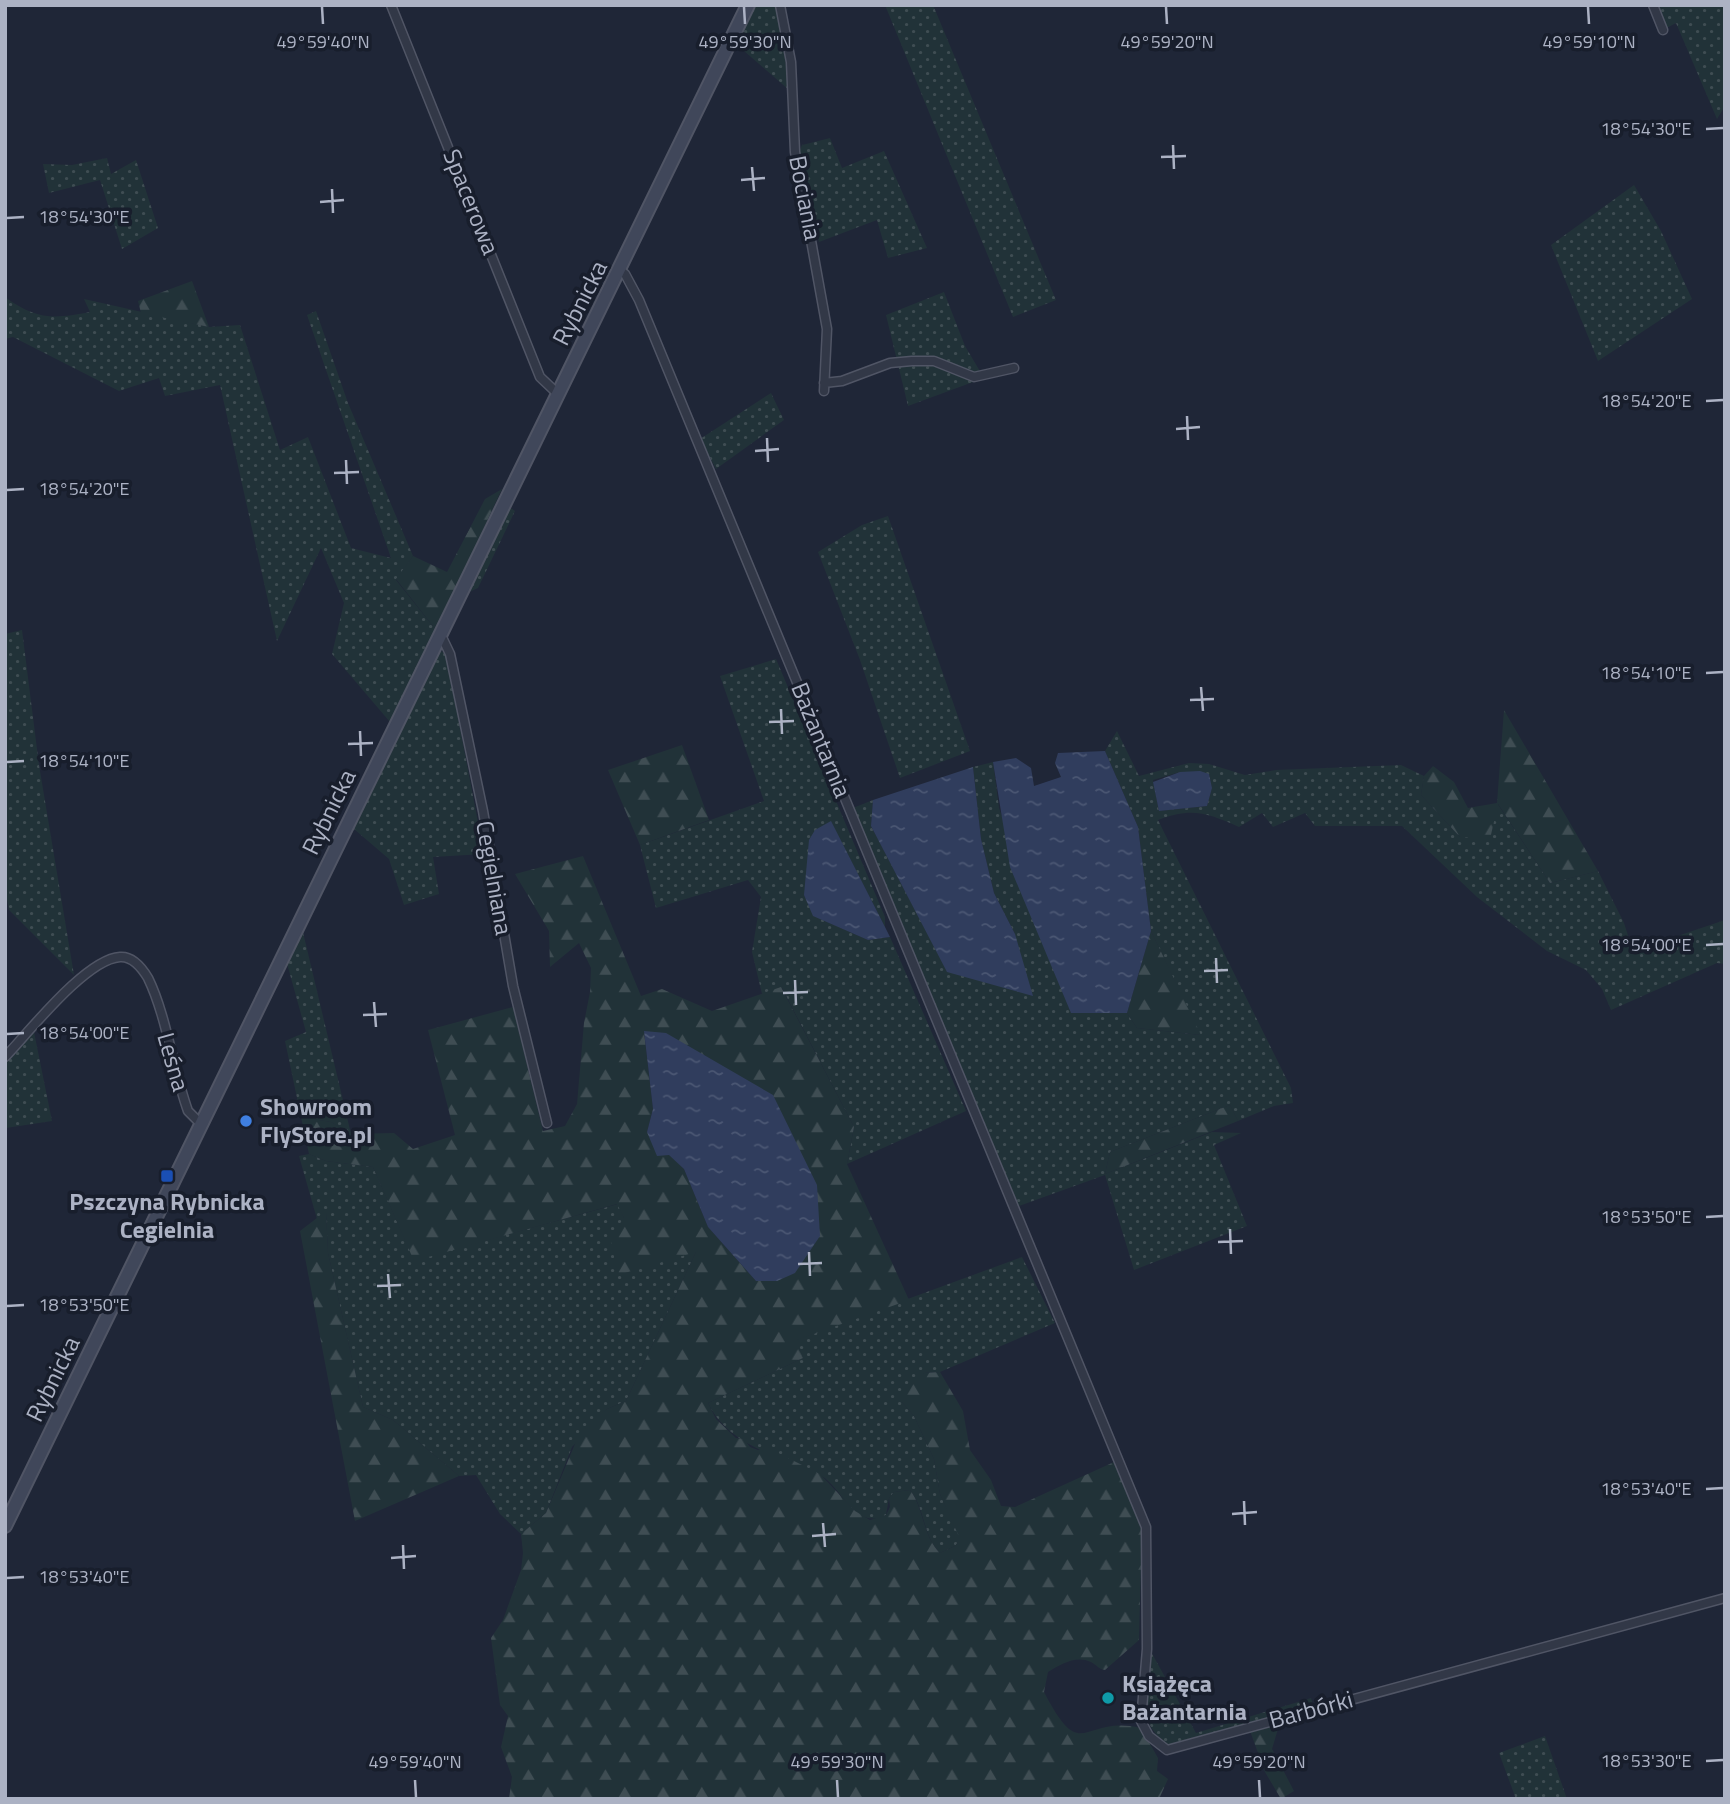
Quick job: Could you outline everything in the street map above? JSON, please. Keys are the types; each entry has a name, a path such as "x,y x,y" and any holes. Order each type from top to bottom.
{"main road":[{"name":"Rybnicka","path":"5,1525 748,5"}],"street":[{"name":"Spacerowa","path":"391,5 541,377 558,394"},
{"name":"Bociania","path":"780,5 791,62 795,152 827,329 824,387 890,363 934,361 974,377 1014,368"},
{"path":"1653,5 1663,30"},
{"name":"Bażantarnia","path":"620,270 639,300 1018,1213"},
{"name":"Cegielniana","path":"440,633 450,654 483,811 513,986 547,1123"},
{"name":"Leśna","path":"5,1057 79,980 102,961 122,956 134,961 149,981 183,1099 188,1111 200,1124"},
{"name":"Barbórki","path":"1018,1213 1146,1527 1147,1650 1141,1721 1149,1736 1167,1750 1725,1598"}],"green space":[{"path":"756,5 775,5 781,24 789,90 736,44"},
{"path":"885,5 933,5 1056,300 1013,317"},
{"path":"1652,5 1725,5 1725,106 1717,119 1676,23 1663,30"},
{"path":"830,138 842,168 884,151 927,248 888,258 877,220 819,242 799,152 802,145"},
{"path":"107,158 111,174 136,160 158,228 122,249 100,180 49,193 43,164 72,165"},
{"path":"1634,185 1661,231 1692,299 1598,361 1551,245"},
{"path":"192,281 209,327 141,313 138,301"},
{"path":"944,292 965,346 984,378 908,406 886,315"},
{"path":"5,297 26,310 46,316 90,312 84,299 209,327 240,325 280,450 308,437 351,548 391,558 307,315 316,311 348,403 413,556 396,580 436,630 390,722 332,654 344,603 321,548 277,641 220,385 165,396 159,378 119,391 13,337 5,339"},
{"path":"771,393 784,420 716,469 700,439"},
{"path":"502,489 436,630 396,579 413,556 447,572 485,499"},
{"path":"508,506 515,511 478,588 467,593"},
{"path":"888,516 970,751 900,778 860,660 818,552 862,525"},
{"path":"22,630 39,765 74,975 9,910 5,890 5,634"},
{"path":"439,650 446,654 484,854 433,857 439,894 404,905 389,859 354,829"},
{"path":"776,659 885,917 885,927 831,822 804,895 814,916 868,940 890,937 966,1111 847,1164 854,1127 782,988 762,994 752,952 761,897 748,880 656,908 640,845 764,801 720,676"},
{"path":"1504,710 1598,871 1550,883 1498,804 1490,839 1460,837 1421,795 1424,776 1433,766 1454,782 1468,808 1497,803"},
{"path":"1117,731 1139,776 1189,763 1209,764 1245,775 1276,770 1401,765 1424,776 1421,795 1460,837 1497,803 1550,883 1598,871 1624,923 1633,951 1725,920 1725,964 1717,963 1611,1010 1602,989 1586,970 1547,951 1477,897 1402,826 1315,826 1305,813 1273,827 1262,813 1239,827 1199,813 1180,814 1158,820 1291,1088 1293,1103 1274,1106 1238,1121 1230,1105 1110,1152 1105,1174 1212,1132 1241,1133 1214,1145 1247,1226 1134,1270 1105,1175 1019,1206 853,808 873,800 871,826 947,971 1015,934 994,893 981,839 973,767 993,762 999,808 1071,1013 1127,1013 1137,1028 1200,1035 1151,931 1138,827 1105,751","holes":["1180,772 1209,774 1212,788 1207,806 1159,811 1153,780"]},
{"path":"682,745 709,820 640,845 608,770"},
{"path":"583,856 641,996 662,989 712,1011 781,987 854,1127 847,1164 909,1300 797,1340 803,1358 708,1403 716,1419 736,1438 744,1439 750,1447 758,1450 766,1447 820,1474 855,1511 870,1520 886,1515 890,1507 889,1498 894,1492 910,1490 930,1539 940,1553 955,1546 960,1539 940,1494 934,1459 914,1416 902,1402 901,1392 924,1373 940,1372 963,1411 970,1450 991,1480 1001,1506 1015,1507 1114,1462 1142,1526 1139,1640 1105,1670 1080,1659 1058,1666 1048,1672 1044,1692 1057,1715 1076,1733 1106,1727 1141,1728 1158,1758 1157,1771 1168,1779 1159,1799 509,1799 512,1777 501,1747 508,1716 500,1705 491,1638 503,1620 521,1570 521,1534 546,1513 580,1432 607,1409 626,1401 696,1252 618,1275 610,1237 624,1218 617,1204 414,1261 373,1167 326,1161 309,1154 301,1117 331,1122 351,1134 394,1133 413,1149 455,1135 428,1030 513,1007 543,1131 565,1126 577,1104 591,968 579,943 550,967 549,931 515,874","holes":["644,1032 756,1281 708,1227 684,1169 647,1132 653,1109"]},
{"path":"302,928 351,1134 331,1122 301,1117 285,1041 306,1032 286,960"},
{"path":"1151,931 1201,1035 1137,1028 1127,1013"},
{"path":"34,1032 52,1121 6,1128 5,1061"},
{"path":"1230,1105 1238,1121 1105,1174 1110,1152"},
{"path":"309,1154 326,1161 373,1167 414,1260 618,1204 624,1218 696,1252 626,1401 607,1409 572,1447 546,1513 521,1534 500,1514 476,1475 459,1476 393,1420 363,1407 328,1253 326,1212 317,1219 299,1156"},
{"path":"326,1211 328,1253 363,1407 393,1420 459,1476 355,1521 300,1231"},
{"path":"1022,1257 1055,1323 940,1372 924,1373 902,1402 914,1416 934,1459 940,1494 961,1539 955,1546 940,1553 930,1539 919,1505 910,1490 894,1492 889,1498 886,1515 875,1519 865,1517 856,1512 826,1479 756,1448 728,1430 708,1403 803,1358 796,1340"},
{"path":"1150,1650 1196,1733 1311,1698 1313,1706 1168,1746 1150,1725 1146,1714 1144,1702"},
{"path":"1280,1722 1272,1749 1294,1791 1281,1799 1265,1772 1250,1731"},
{"path":"1545,1736 1567,1799 1516,1799 1499,1753"}],"water":[{"path":"1105,751 1138,827 1151,931 1127,1013 1071,1013 1010,867 993,762 1016,758 1031,768 1034,786 1061,777 1055,763 1058,753"},
{"path":"973,767 981,839 994,893 1015,934 1033,996 947,972 871,826 873,800"},
{"path":"1200,771 1209,774 1212,788 1207,806 1159,811 1153,782 1180,772"},
{"path":"831,821 890,937 868,940 813,916 804,895 809,840 815,830"},
{"path":"644,1031 666,1033 773,1095 817,1185 820,1236 795,1273 777,1281 756,1281 708,1227 684,1169 669,1155 657,1156 647,1132 653,1109"}],"place":[{"name":"Showroom FlyStore.pl","path":"246,1121"},
{"name":"Pszczyna Rybnicka Cegielnia","path":"167,1176"},
{"name":"Książęca Bażantarnia","path":"1108,1698"}]}
